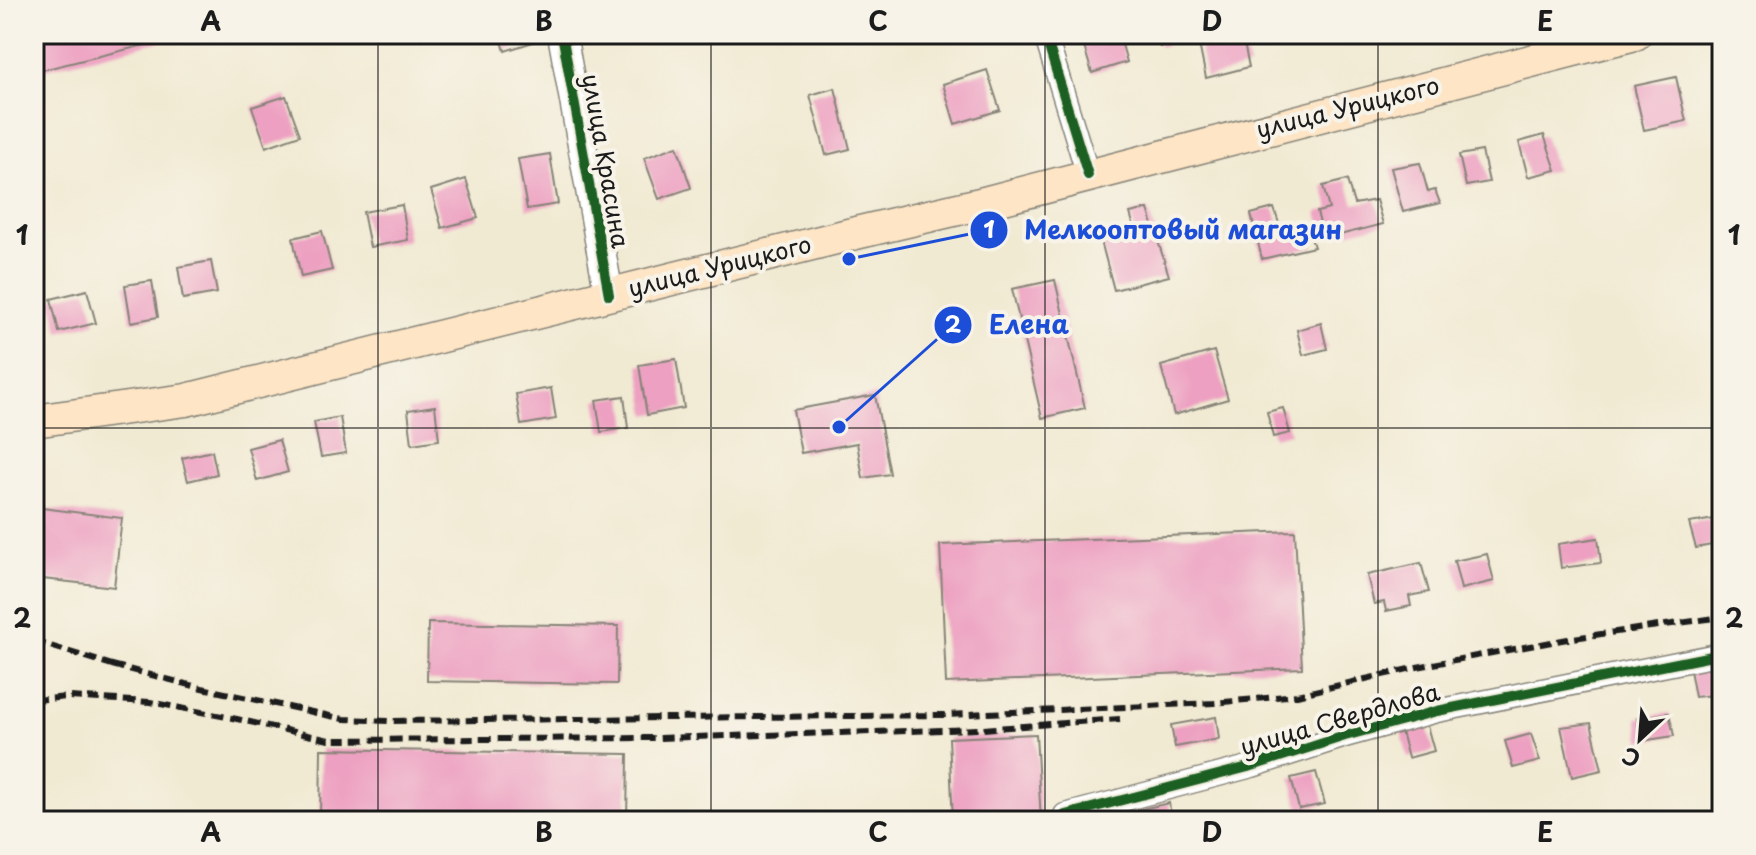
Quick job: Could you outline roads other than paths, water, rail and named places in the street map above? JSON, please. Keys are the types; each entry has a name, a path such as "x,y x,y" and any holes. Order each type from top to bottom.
{"main road":[{"name":"улица Урицкого","path":"34,421 186,400 988,202 1635,34"}],"street":[{"name":"улица Красина","path":"562,34 609,295"},
{"path":"1045,34 1088,175"},
{"name":"улица Свердлова","path":"1065,815 1252,766 1437,711 1722,654"}],"railway":[{"path":"112,665 344,719 945,715 1214,703 1297,695 1417,667 1573,638 1722,617"},
{"path":"34,641 122,668"},
{"path":"34,700 68,697 150,702 329,740 656,738 982,729 1120,719"}],"place":[{"name":"Мелкооптовый магазин","path":"849,259"},
{"name":"Елена","path":"839,427"}]}
